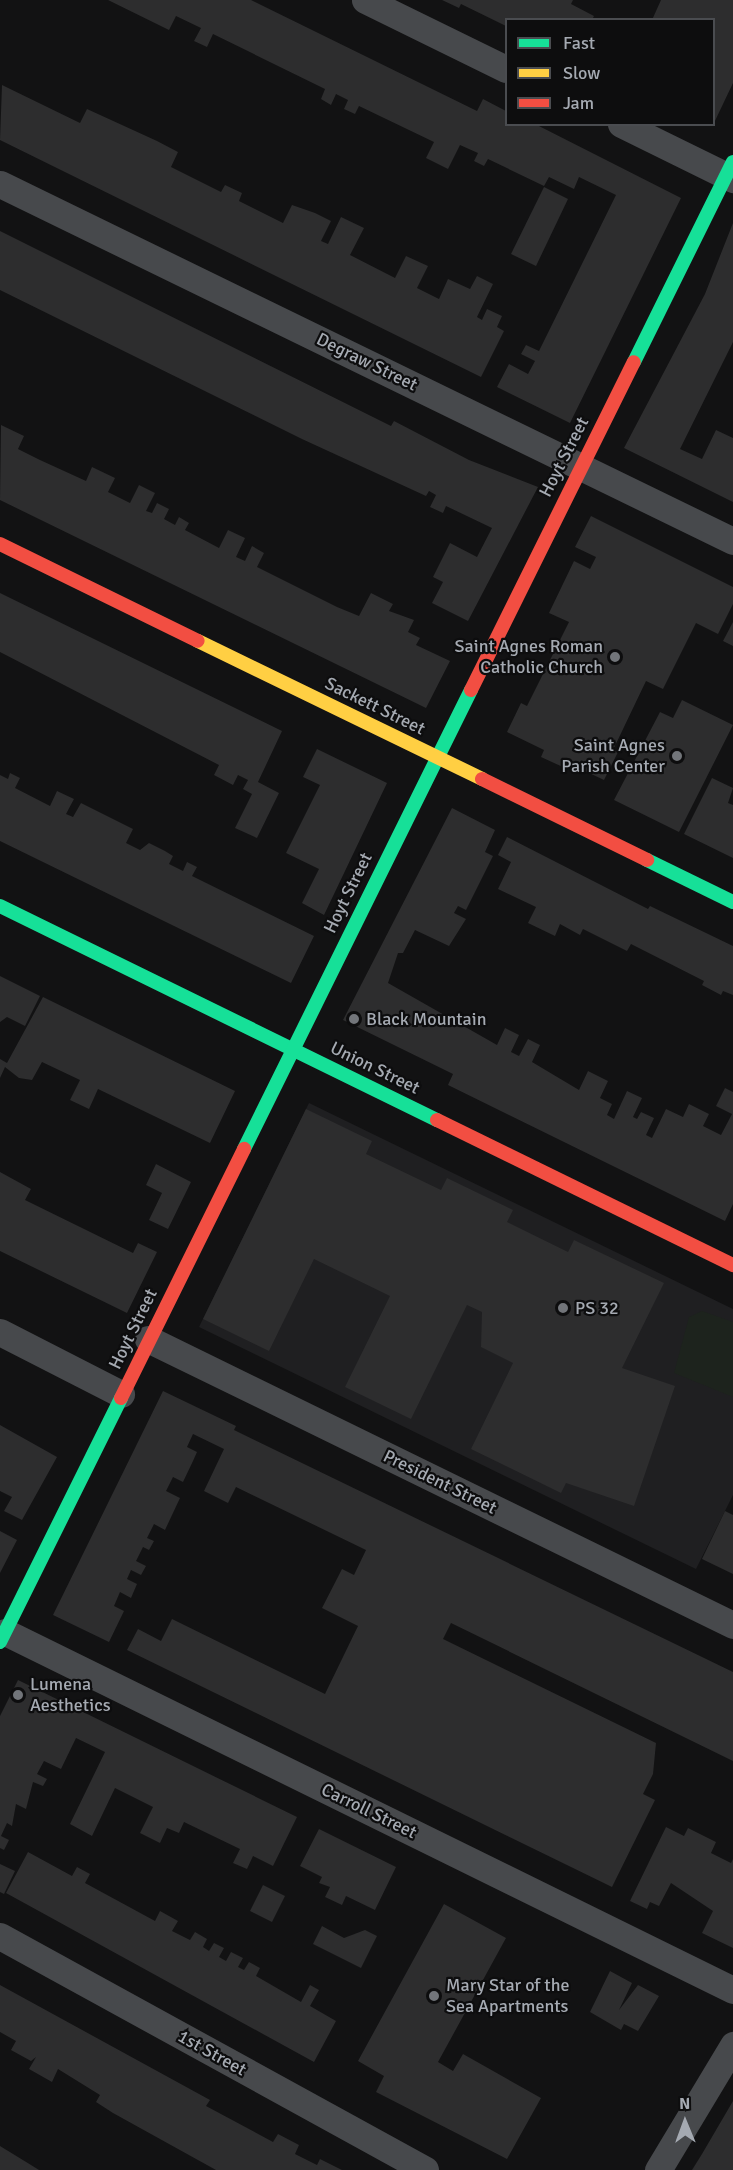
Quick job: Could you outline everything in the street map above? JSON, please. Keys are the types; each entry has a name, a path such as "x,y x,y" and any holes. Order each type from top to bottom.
{"street":[{"path":"364,0 505,68"},
{"path":"626,126 731,172"},
{"name":"Hoyt Street","path":"2,1637 580,465 731,172"},
{"name":"Degraw Street","path":"0,184 733,541"},
{"name":"Sackett Street","path":"0,544 733,902"},
{"name":"Union Street","path":"0,906 733,1265"},
{"path":"0,1332 121,1395"},
{"name":"President Street","path":"148,1339 733,1625"},
{"name":"Carroll Street","path":"2,1637 733,1990"},
{"name":"1st Street","path":"0,1936 425,2170"},
{"path":"658,2170 733,2045"}],"shaded area":[{"name":"PS 32","path":"309,1103 733,1309 733,1495 696,1569 199,1327"},
{"path":"702,1311 733,1322 733,1397 674,1373 689,1317"}],"building":[{"path":"108,0 251,0 477,111 483,99 505,110 505,126 539,126 681,198 570,423 497,387 509,364 528,374 535,361 521,354 526,345 539,351 616,195 579,177 574,189 549,177 544,186 488,159 484,166 474,161 478,153 460,145 448,169 426,158 434,142 359,106 355,114 344,109 348,100 336,94 331,105 321,99 325,89 213,34 207,47 194,41 201,28 176,16 169,30"},
{"path":"442,0 573,0 571,4 594,16 593,18 505,18 505,26 461,4 459,8"},
{"path":"661,0 733,0 733,83 715,121 715,18 653,18"},
{"path":"2,85 80,123 87,109 157,141 178,152 171,167 221,192 225,185 242,193 239,201 283,223 292,205 315,213 331,221 321,241 328,244 341,217 364,228 350,255 395,278 406,256 428,266 417,288 439,299 448,279 470,289 477,276 493,284 477,317 482,320 487,309 502,316 497,327 504,331 481,377 0,140"},
{"path":"544,187 568,199 536,266 511,254"},
{"path":"733,223 733,342 680,449 702,459 716,430 733,438 733,502 624,448 705,294"},
{"path":"0,231 391,426 394,421 469,460 538,487 468,621 432,603 443,582 433,577 450,543 477,557 492,528 446,506 443,513 430,507 436,495 429,491 426,496 302,439 0,290"},
{"path":"1,425 24,436 18,449 40,460 86,481 92,467 115,478 108,492 130,503 139,485 155,493 146,511 152,513 157,503 169,509 164,519 175,525 179,517 189,523 185,530 219,548 228,530 245,538 236,557 245,561 252,546 264,553 257,567 337,607 359,616 371,593 393,604 389,611 414,620 408,632 420,638 416,645 450,661 426,708 0,500"},
{"name":"Saint Agnes Roman Catholic Church","path":"591,516 733,587 733,604 718,634 696,623 663,689 646,681 613,750 618,752 604,780 568,763 565,768 541,757 544,750 507,732 521,703 527,706 569,622 549,613 574,561 590,569 596,557 575,547"},
{"path":"0,593 282,731 258,782 279,793 257,838 235,828 252,794 243,789 248,780 238,775 233,785 214,775 219,765 0,652"},
{"path":"733,622 733,646 723,641"},
{"name":"Saint Agnes Parish Center","path":"682,700 733,725 679,832 614,800 660,712 673,718"},
{"path":"317,749 387,783 324,915 302,903 319,869 286,853 320,785 303,777"},
{"path":"10,773 20,778 15,788 50,806 57,791 74,799 66,814 73,817 81,803 133,829 126,843 140,850 149,843 173,856 169,864 183,871 187,862 197,867 192,876 314,936 291,983 0,841 0,775 8,779"},
{"path":"712,778 733,788 728,803 733,805 733,858 684,834"},
{"path":"452,808 495,830 485,852 493,856 466,910 458,906 454,913 466,919 449,946 415,930 403,953 398,953 388,983 497,1045 505,1028 519,1035 511,1052 519,1056 528,1039 540,1045 532,1062 579,1090 588,1071 608,1081 600,1098 612,1104 607,1115 614,1119 627,1091 642,1098 633,1117 637,1119 641,1112 654,1118 646,1135 652,1138 666,1109 683,1117 689,1104 709,1114 703,1126 721,1135 732,1114 716,1106 725,1088 733,1092 733,1204 725,1221 448,1085 453,1074 343,1020"},
{"path":"507,837 648,909 650,906 733,946 733,995 723,991 721,995 702,985 704,981 631,944 627,951 583,929 580,935 560,924 555,936 528,923 536,907 498,889 511,862 498,855"},
{"path":"0,976 40,996 25,1026 7,1017 0,1022"},
{"path":"43,997 235,1091 210,1143 98,1089 89,1109 70,1100 80,1080 42,1062 32,1080 19,1078 5,1067 0,1078 0,1059 7,1063"},
{"name":"PS 32","path":"306,1109 372,1141 366,1154 441,1190 447,1178 513,1210 507,1222 568,1252 574,1240 664,1283 622,1368 675,1386 634,1506 566,1483 561,1493 471,1449 513,1363 481,1347 482,1312 467,1305 411,1419 345,1387 390,1296 314,1259 269,1351 203,1319"},
{"path":"156,1164 191,1182 168,1229 149,1220 162,1193 146,1185"},
{"path":"0,1172 31,1189 25,1200 133,1253 138,1243 157,1252 127,1313 0,1251"},
{"path":"163,1391 236,1426 234,1430 733,1672 733,1761 451,1623 443,1639 656,1743 653,1774 643,1794 655,1800 612,1887 127,1650 138,1629 161,1641 172,1619 325,1694 358,1626 322,1608 342,1569 354,1575 366,1550 236,1487 228,1503 204,1491 224,1449 193,1434 187,1447 197,1452 193,1461 183,1482 173,1477 166,1491 180,1498 165,1530 154,1524 147,1538 154,1541 149,1550 143,1547 136,1561 146,1566 141,1575 131,1570 127,1579 137,1584 131,1598 120,1592 114,1606 124,1611 109,1642 53,1615"},
{"path":"0,1425 57,1457 22,1520 4,1511 12,1497 0,1491"},
{"path":"725,1511 733,1515 733,1574 702,1559"},
{"path":"0,1531 17,1540 0,1573"},
{"path":"18,1680 297,1817 273,1866 253,1856 247,1869 233,1863 240,1849 184,1822 179,1833 167,1828 160,1843 140,1833 153,1807 115,1788 92,1836 70,1824 105,1752 76,1738 61,1769 44,1761 37,1774 47,1779 43,1786 33,1782 26,1809 16,1804 12,1826 7,1823 1,1836 9,1840 4,1850 0,1848 0,1716"},
{"path":"666,1827 684,1836 688,1828 716,1842 711,1853 731,1863 733,1859 733,1948 702,1933 713,1911 671,1883 659,1906 650,1902 647,1909 630,1901"},
{"path":"319,1829 396,1867 375,1910 346,1896 342,1905 325,1897 330,1887 319,1883 322,1877 300,1866"},
{"path":"28,1852 72,1876 77,1867 90,1874 85,1883 155,1921 160,1911 178,1921 172,1931 190,1940 195,1932 207,1939 203,1947 209,1951 214,1943 224,1948 219,1957 226,1961 231,1952 243,1958 238,1967 244,1970 249,1962 260,1968 256,1976 301,2002 310,1985 319,1990 310,2006 336,2021 314,2062 6,1893"},
{"path":"0,1864 15,1871 4,1894 0,1892"},
{"path":"263,1885 285,1896 272,1922 250,1911"},
{"name":"Mary Star of the Sea Apartments","path":"444,1904 506,1938 438,2062 453,2071 463,2054 541,2098 507,2159 376,2092 384,2076 358,2061"},
{"path":"322,1926 344,1938 365,1930 377,1936 361,1968 313,1944"},
{"path":"610,1971 632,1983 619,2010 638,1985 659,1996 638,2031 624,2024 621,2030 590,2012"},
{"path":"0,1985 210,2100 206,2106 273,2142 278,2134 299,2145 295,2154 317,2165 320,2159 342,2170 216,2170 113,2113 96,2102 100,2095 58,2069 52,2082 29,2069 36,2057 31,2061 11,2050 16,2041 0,2032"},
{"path":"733,2101 733,2170 692,2170 702,2154"},
{"path":"0,2146 31,2165 39,2170 0,2170"}],"traffic: fast":[{"path":"634,362 733,162"},
{"path":"244,1149 471,690"},
{"path":"647,860 733,902"},
{"path":"0,906 437,1120"},
{"path":"0,1642 121,1398"}],"traffic: slow":[{"path":"198,641 482,779"}],"traffic: jam":[{"path":"471,690 634,362"},
{"path":"0,544 198,641"},
{"path":"482,779 647,860"},
{"path":"437,1120 733,1265"},
{"path":"121,1398 244,1149"}],"place":[{"name":"Saint Agnes Roman Catholic Church","path":"615,657"},
{"name":"Saint Agnes Parish Center","path":"677,756"},
{"name":"Black Mountain","path":"354,1019"},
{"name":"PS 32","path":"563,1308"},
{"name":"Lumena Aesthetics","path":"18,1695"},
{"name":"Mary Star of the Sea Apartments","path":"434,1996"}]}
